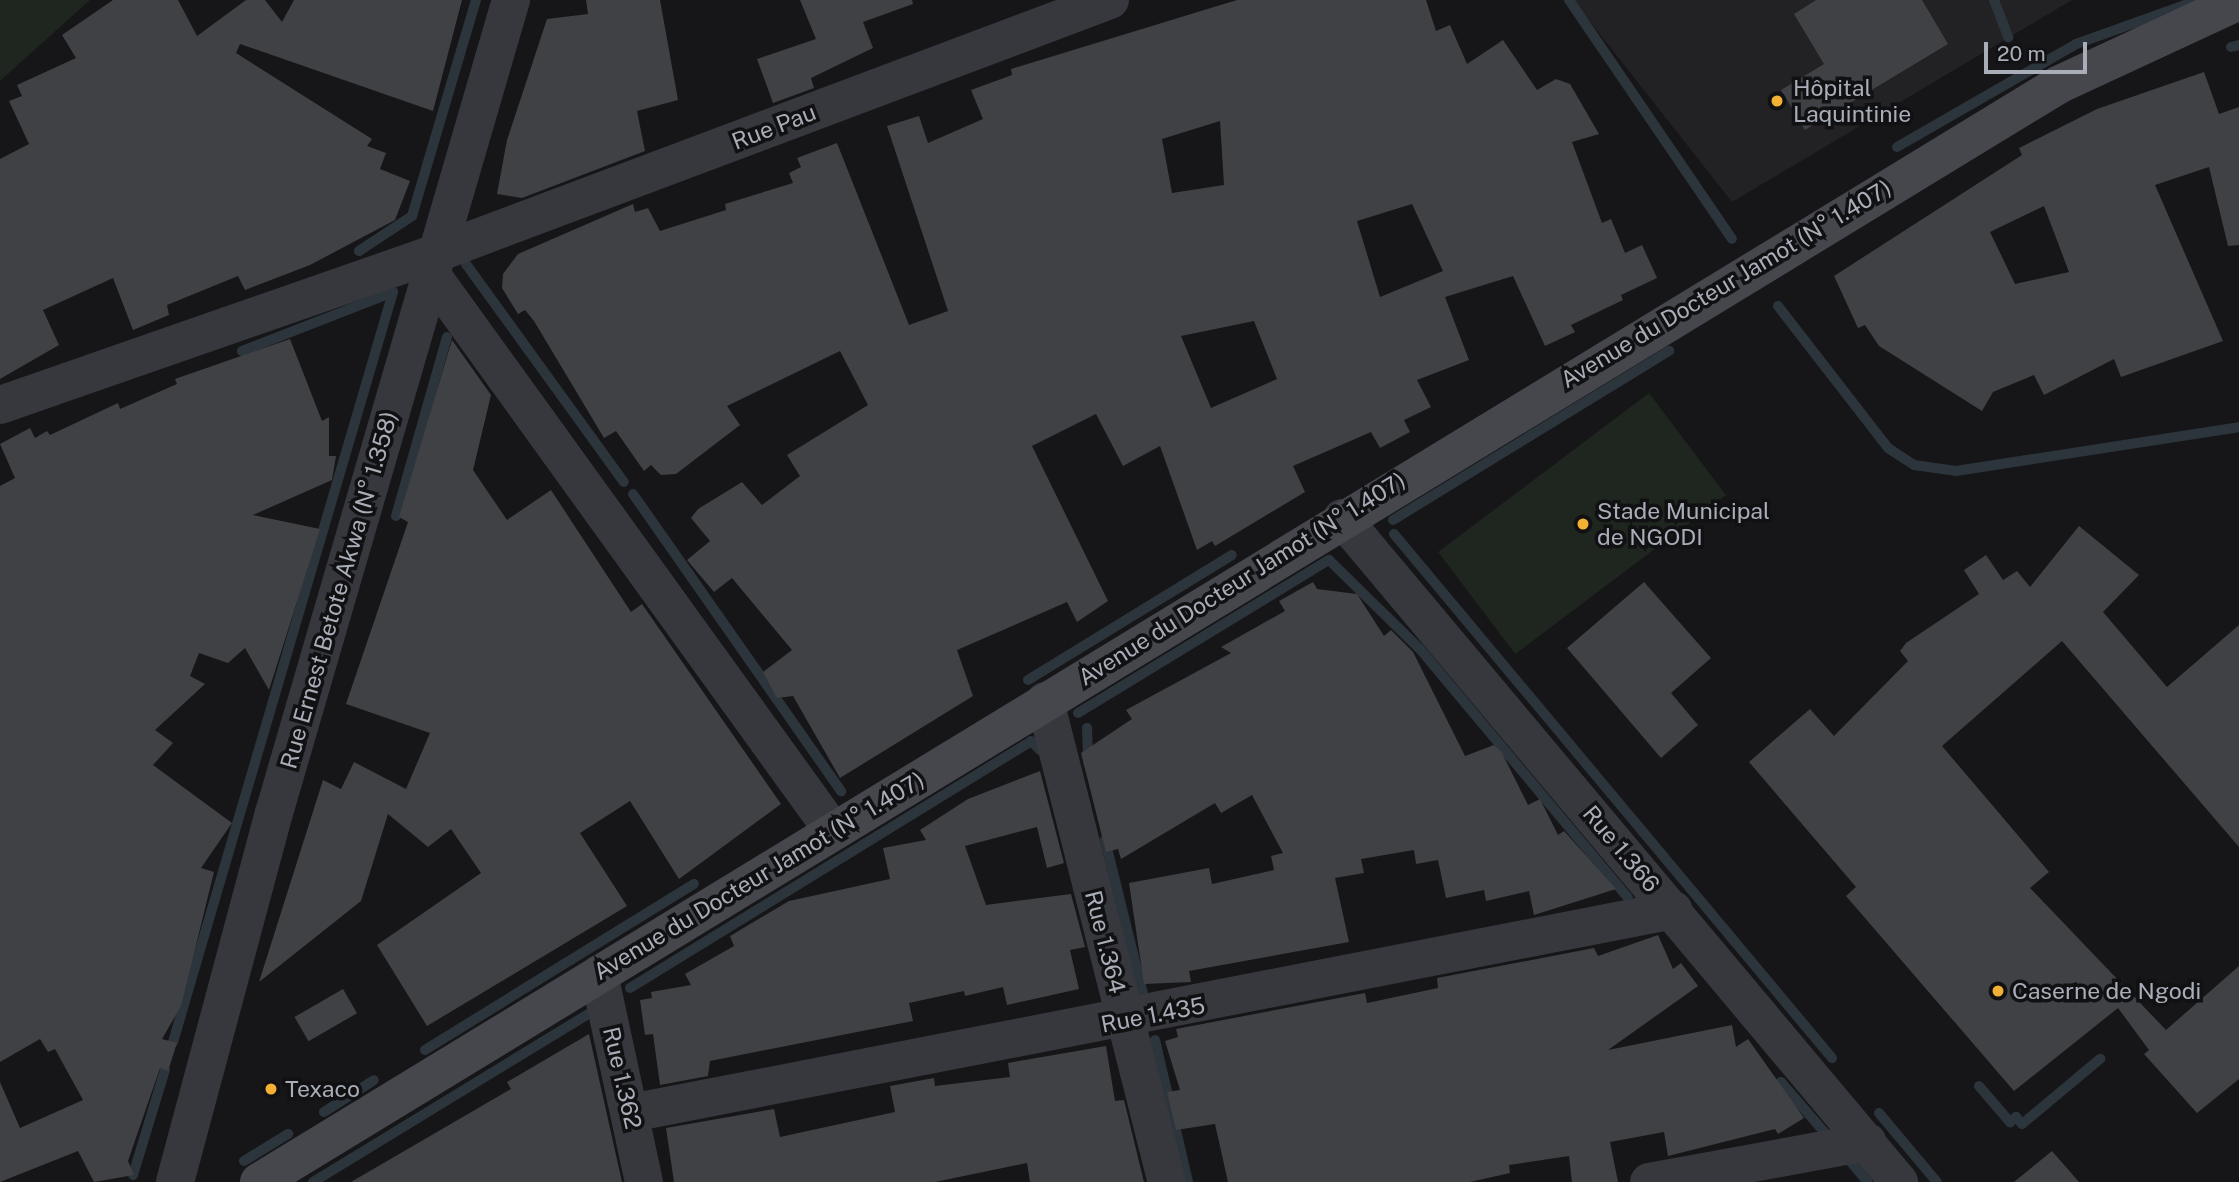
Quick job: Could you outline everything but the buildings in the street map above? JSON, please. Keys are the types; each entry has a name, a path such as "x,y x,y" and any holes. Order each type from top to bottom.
{"main road":[{"name":"Avenue du Docteur Jamot (N° 1.407)","path":"259,1182 831,828 1045,701 1342,517 2058,85 2239,1"}],"street":[{"name":"Rue Ernest Betote Akwa (N° 1.358)","path":"175,1182 511,0"},
{"name":"Rue Pau","path":"0,405 434,264 1110,0"},
{"path":"434,264 831,828"},
{"name":"Rue 1.366","path":"1342,517 1899,1182"},
{"name":"Rue 1.364","path":"1045,701 1167,1182"},
{"name":"Rue 1.435","path":"631,1113 1126,1021 1672,909"},
{"name":"Rue 1.362","path":"598,974 631,1113 644,1182"},
{"path":"1648,1182 1867,1142"}],"shaded area":[{"path":"0,0 90,0 0,81"},
{"name":"Hôpital Laquintinie","path":"1573,0 2072,0 1732,202"},
{"name":"Stade Municipal de NGODI","path":"1649,393 1726,495 1515,654 1438,552"}],"waterway":[{"path":"359,251 412,216 476,0"},
{"path":"1569,0 1732,239"},
{"path":"1994,0 2008,37"},
{"path":"1897,147 2076,44 2199,0"},
{"path":"2231,47 2239,45"},
{"path":"466,264 624,482"},
{"path":"242,351 393,292"},
{"path":"173,1042 393,292"},
{"path":"1778,306 1888,448 1914,465 1956,471 2239,427"},
{"path":"396,516 447,337"},
{"path":"1393,520 1669,351"},
{"path":"633,494 841,791"},
{"path":"1394,534 1832,1058"},
{"path":"1028,680 1232,555"},
{"path":"1078,713 1329,560 1420,649 1628,898"},
{"path":"1087,728 1088,763"},
{"path":"630,988 1031,741 1040,750"},
{"path":"1105,840 1143,993"},
{"path":"425,1050 694,884"},
{"path":"313,1182 590,1013"},
{"path":"1155,1040 1188,1182"},
{"path":"1979,1086 2010,1122 2016,1117 2022,1124 2100,1059"},
{"path":"133,1175 165,1070"},
{"path":"324,1112 374,1080"},
{"path":"1781,1082 1832,1141"},
{"path":"1879,1113 1937,1182"},
{"path":"244,1161 288,1134"},
{"path":"1845,1155 1868,1182"}],"place":[{"name":"Hôpital Laquintinie","path":"1777,101"},
{"name":"Stade Municipal de NGODI","path":"1583,524"},
{"name":"Caserne de Ngodi","path":"1998,991"},
{"name":"Texaco","path":"271,1089"}]}
